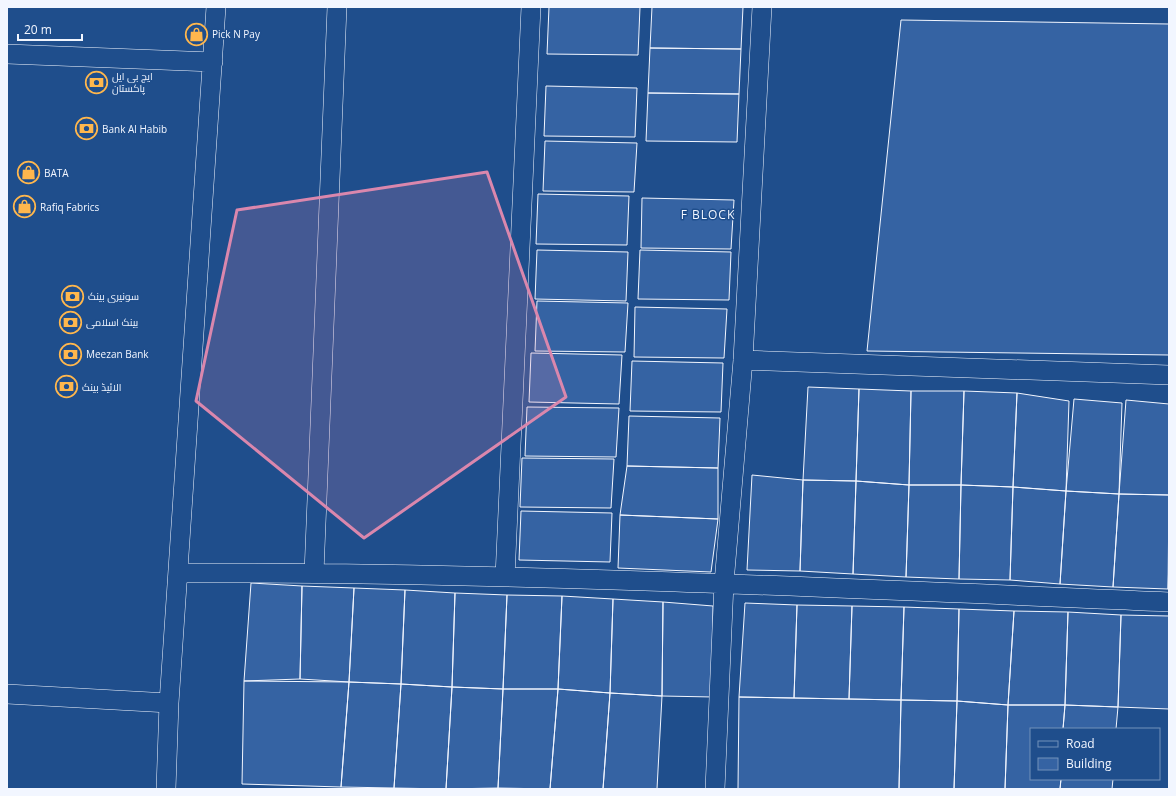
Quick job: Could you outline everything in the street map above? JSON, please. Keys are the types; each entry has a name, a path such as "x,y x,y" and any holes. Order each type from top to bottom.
{"street":[{"path":"166,789 169,703 179,573 216,7"},
{"path":"314,573 337,7"},
{"path":"505,577 531,7"},
{"path":"715,789 724,583 743,360 762,7"},
{"path":"7,54 213,62"},
{"path":"743,360 1169,375"},
{"path":"179,573 314,573 724,583 1169,602"},
{"path":"7,694 169,703"}],"highlighted area":[{"path":"487,172 566,397 364,538 196,401 237,210"}],"building":[{"path":"549,7 640,7 638,55 547,54"},
{"path":"652,7 743,7 741,49 650,48"},
{"path":"901,20 1169,24 1169,355 867,351"},
{"path":"650,48 741,49 739,94 648,93"},
{"path":"546,86 637,88 635,137 544,136"},
{"path":"648,93 739,94 737,142 646,141"},
{"path":"545,141 637,143 634,192 543,191"},
{"path":"538,194 629,196 627,245 536,244"},
{"path":"642,198 734,200 731,249 641,248"},
{"path":"537,250 628,252 626,301 535,299"},
{"path":"640,250 731,252 729,300 638,299"},
{"path":"537,301 628,303 625,352 535,351"},
{"path":"635,307 727,309 724,358 634,357"},
{"path":"531,353 622,355 619,404 529,402"},
{"path":"632,361 723,363 721,412 630,411"},
{"path":"808,387 859,389 856,481 803,480"},
{"path":"859,389 911,391 909,485 856,481"},
{"path":"911,391 964,391 961,485 909,485"},
{"path":"964,391 1017,393 1013,487 961,485"},
{"path":"1017,393 1069,401 1066,491 1013,487"},
{"path":"1074,399 1122,403 1119,494 1066,491"},
{"path":"1126,400 1169,404 1169,495 1119,494"},
{"path":"527,407 619,408 616,457 525,456"},
{"path":"629,416 720,418 718,468 627,466"},
{"path":"522,458 614,459 611,508 520,507"},
{"path":"627,466 718,468 718,519 620,515"},
{"path":"752,475 803,480 800,571 747,570"},
{"path":"803,480 856,481 853,574 800,571"},
{"path":"856,481 909,485 906,577 853,574"},
{"path":"909,485 961,485 959,579 906,577"},
{"path":"961,485 1013,487 1010,580 959,579"},
{"path":"1013,487 1066,491 1060,584 1010,580"},
{"path":"1066,491 1119,494 1113,587 1060,584"},
{"path":"1119,494 1169,495 1168,589 1113,587"},
{"path":"521,511 612,513 610,562 519,560"},
{"path":"620,515 718,519 711,572 618,568"},
{"path":"1169,559 1169,589 1168,589"},
{"path":"251,583 302,586 300,679 244,681"},
{"path":"302,586 354,588 349,682 300,679"},
{"path":"354,588 405,590 401,684 349,682"},
{"path":"405,590 455,593 452,687 401,684"},
{"path":"455,593 507,595 503,689 452,687"},
{"path":"507,595 562,596 558,689 503,689"},
{"path":"562,596 613,599 610,693 558,689"},
{"path":"613,599 663,602 662,696 610,693"},
{"path":"663,602 713,606 713,697 662,696"},
{"path":"745,603 797,605 794,698 739,697"},
{"path":"797,605 852,606 849,699 794,698"},
{"path":"852,606 904,607 901,700 849,699"},
{"path":"904,607 959,609 957,701 901,700"},
{"path":"959,609 1014,611 1008,705 957,701"},
{"path":"1014,611 1068,612 1065,705 1008,705"},
{"path":"1068,612 1121,615 1118,707 1065,705"},
{"path":"1121,615 1169,616 1169,709 1118,707"},
{"path":"244,681 349,682 341,787 242,784"},
{"path":"349,682 401,684 394,788 341,787"},
{"path":"401,684 452,687 446,789 394,788"},
{"path":"452,687 503,689 498,788 446,789"},
{"path":"503,689 558,689 550,789 498,788"},
{"path":"558,689 610,693 603,789 550,789"},
{"path":"610,693 662,696 657,789 603,789"},
{"path":"739,697 901,700 899,789 738,789"},
{"path":"901,700 957,701 954,789 899,789"},
{"path":"957,701 1008,705 1005,789 954,789"},
{"path":"1008,705 1065,705 1063,728 1030,728 1030,780 1061,780 1060,789 1005,789"},
{"path":"1065,705 1118,707 1116,728 1063,728"},
{"path":"1061,780 1113,780 1112,789 1060,789"}],"place":[{"name":"Pick N Pay","path":"196,34"},
{"name":"ایچ بی ایل پاکستان","path":"96,82"},
{"name":"Bank Al Habib","path":"86,129"},
{"name":"BATA","path":"29,173"},
{"name":"Rafiq Fabrics","path":"25,207"},
{"name":"سونیری بینک","path":"73,296"},
{"name":"بینک اسلامی","path":"71,322"},
{"name":"Meezan Bank","path":"70,354"},
{"name":"الائیڈ بینک","path":"67,387"}],"district":[{"name":"F BLOCK","path":"708,215"}]}
